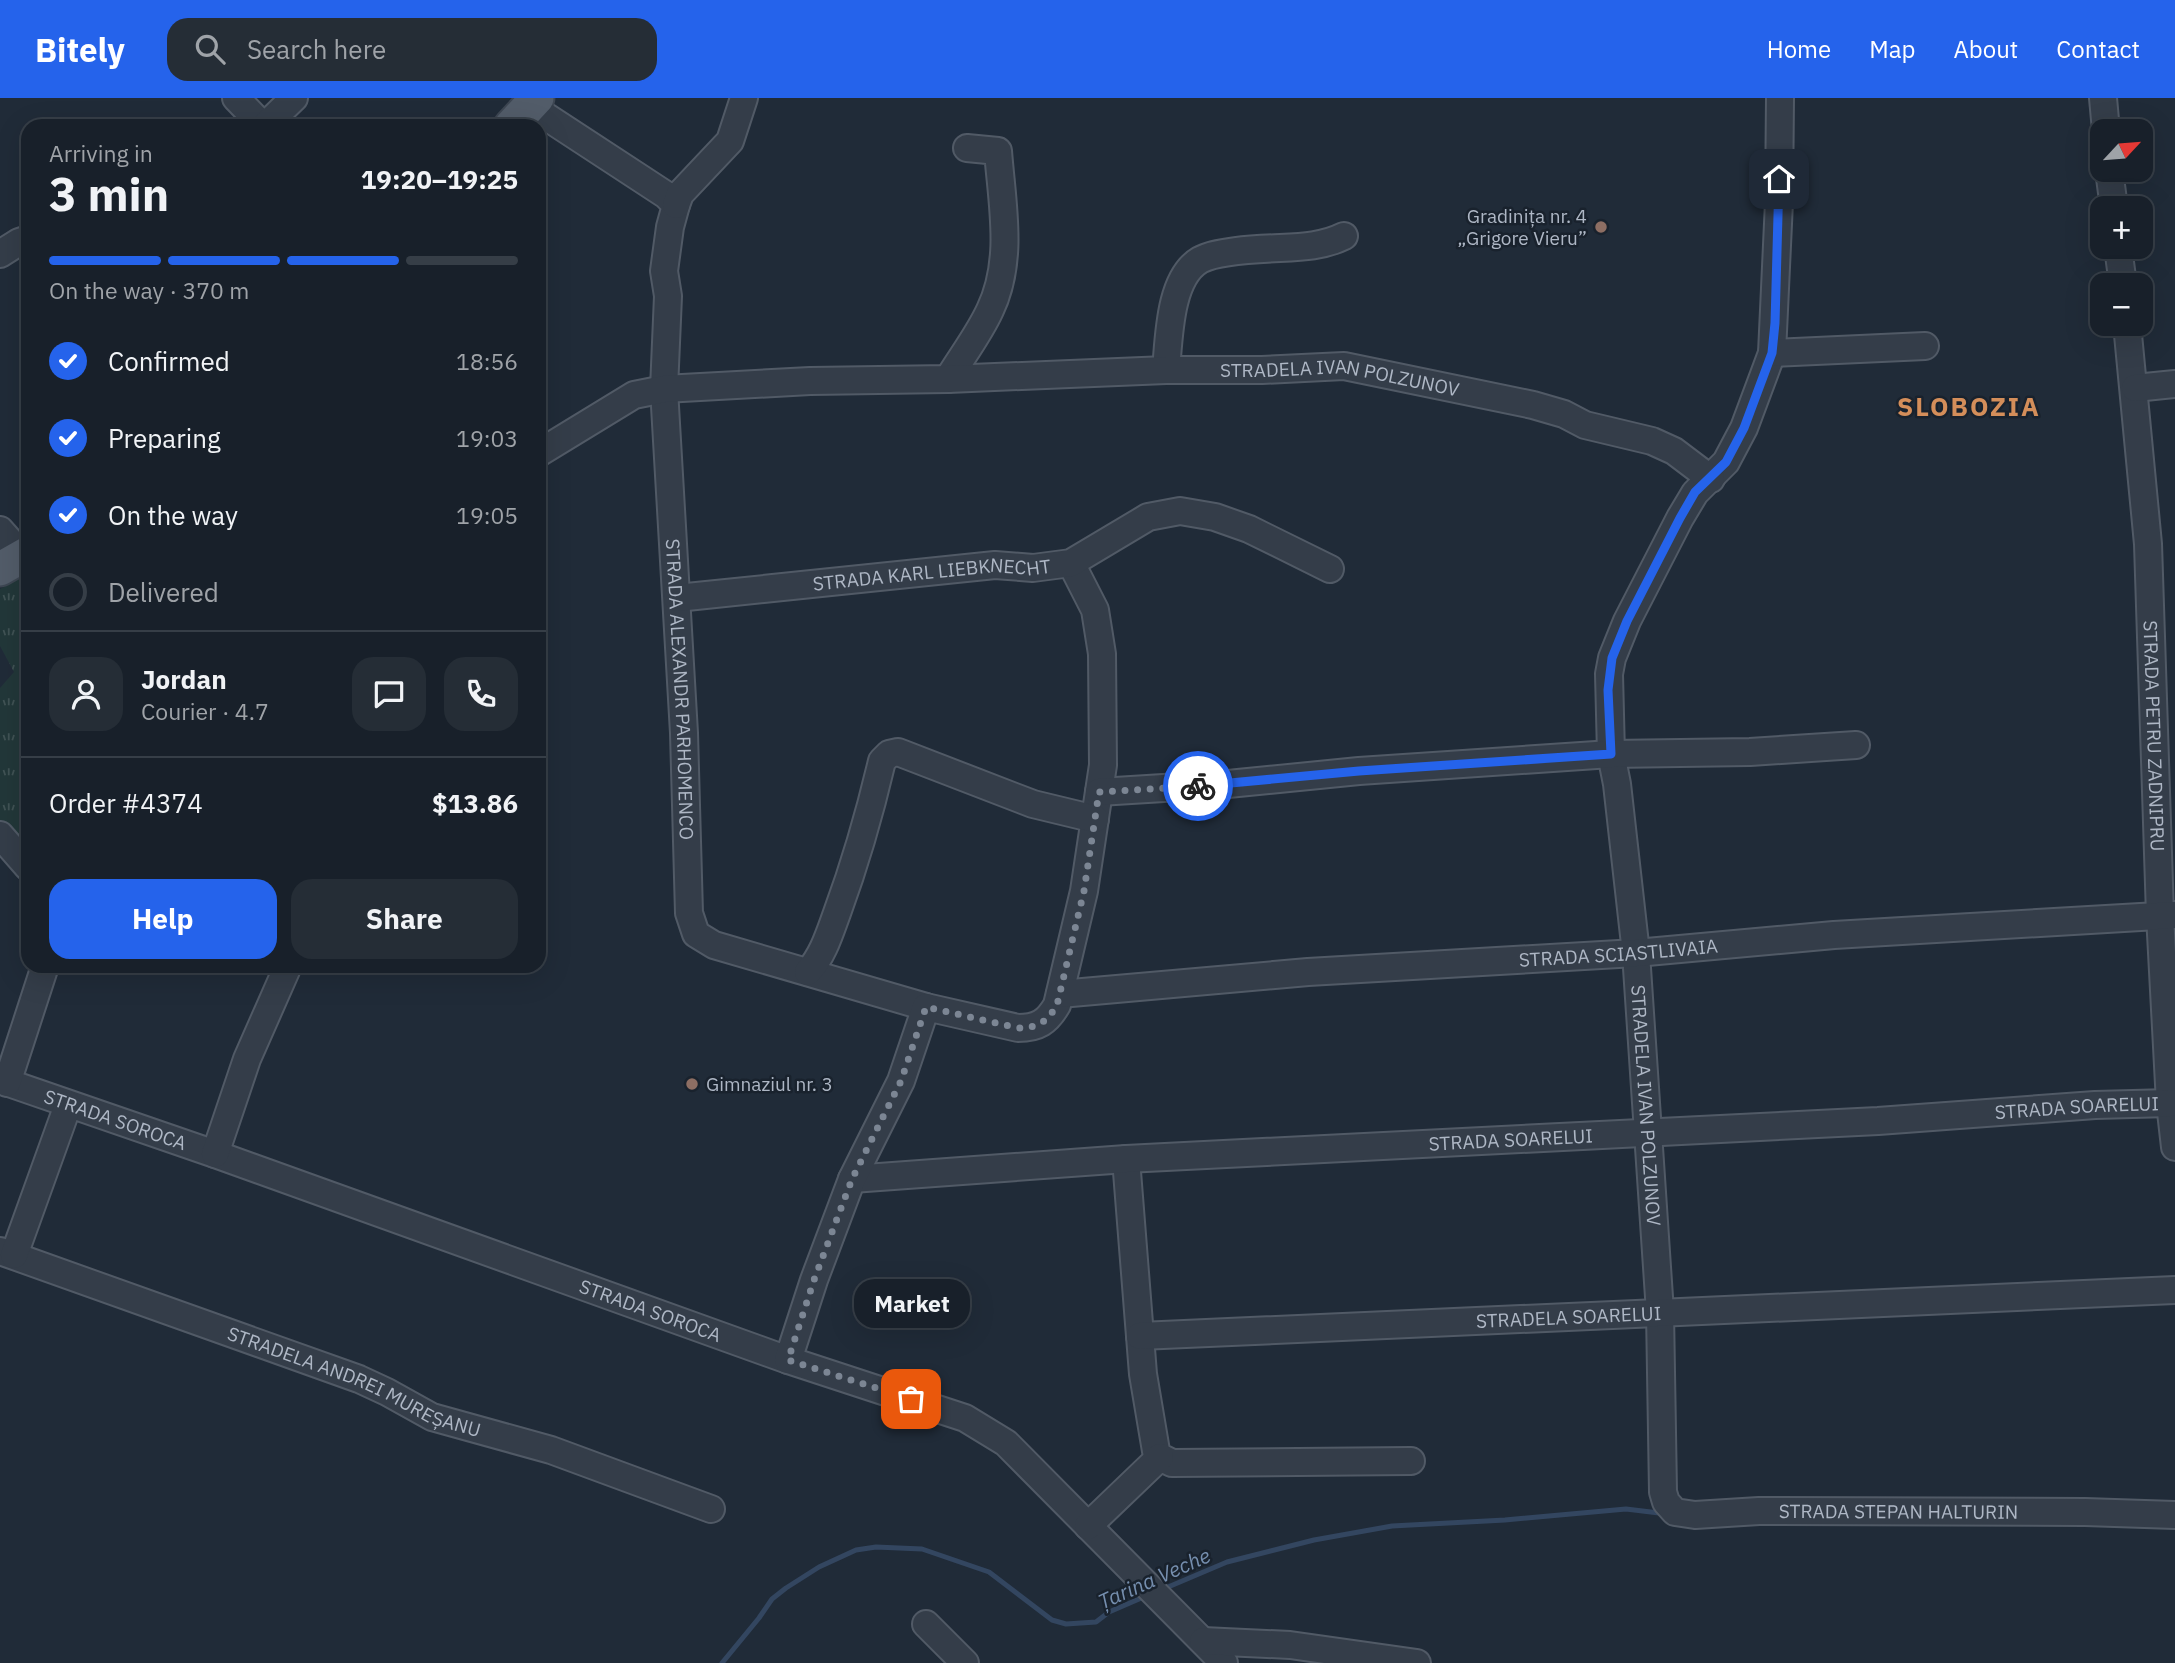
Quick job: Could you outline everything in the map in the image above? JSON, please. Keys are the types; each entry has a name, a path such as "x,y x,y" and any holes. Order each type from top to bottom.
{"street":[{"path":"236,98 257,119"},
{"path":"272,119 295,98"},
{"name":"STRADA ALEXANDR PARHOMENCO","path":"744,98 730,141 680,194 670,227 664,271 668,296 664,389 677,598 691,924 696,933 714,945 926,1007 1018,1028 1031,1028 1050,1017 1060,994 1084,891 1103,765 1102,654 1095,610 1071,563"},
{"name":"STRADELA IVAN POLZUNOV","path":"1662,1465 1660,1312 1636,953 1617,784 1611,754 1608,690 1612,658 1627,621 1695,492 1726,462 1744,428 1772,353 1779,202 1780,98"},
{"path":"2103,98 2105,119"},
{"path":"546,122 666,195 676,205"},
{"path":"948,379 990,312 1000,286 1006,249 998,151 967,148"},
{"path":"0,231 21,232"},
{"path":"1166,370 1176,299 1186,273 1199,261 1219,255 1318,245 1344,236"},
{"path":"0,254 21,241"},
{"name":"STRADA PETRU ZADNIPRU","path":"2128,336 2148,544 2167,915 2170,1103 2175,1147"},
{"path":"1772,353 1925,346"},
{"name":"STRADELA IVAN POLZUNOV","path":"546,449 627,399 641,393 664,389 810,381 1344,366 1533,405 1564,414 1585,425 1652,441 1674,451 1711,479"},
{"path":"2135,388 2175,384"},
{"name":"STRADA KARL LIEBKNECHT","path":"677,598 995,565 1033,568 1071,563 1148,517 1181,511 1215,517 1249,529 1330,569"},
{"path":"0,530 17,560"},
{"path":"1099,792 1611,754 1750,752 1856,745"},
{"path":"808,972 818,960 830,934 848,883 882,761 889,754 898,752 1033,804 1095,818"},
{"path":"0,835 21,859"},
{"name":"STRADA SCIASTLIVAIA","path":"1060,994 1308,972 1636,953 1834,935 2167,915"},
{"path":"3,1082 42,973"},
{"path":"215,1154 247,1059 285,973"},
{"path":"788,1360 814,1280 852,1179 901,1081 926,1007"},
{"name":"STRADA SOROCA","path":"3,1082 215,1154 788,1360 935,1407 976,1424 1006,1443 1224,1663"},
{"name":"STRADA SOARELUI","path":"852,1179 1126,1159 1878,1121 2095,1105 2170,1103"},
{"path":"7,1253 68,1105"},
{"path":"1126,1159 1148,1410 1156,1451 1160,1457 1172,1463 1411,1461"},
{"name":"STRADELA ANDREI MUREȘANU","path":"7,1253 359,1379 432,1417 551,1450 711,1509"},
{"name":"STRADELA SOARELUI","path":"1140,1336 1660,1312 1868,1306 2175,1290"},
{"path":"1088,1526 1160,1457"},
{"name":"STRADA STEPAN HALTURIN","path":"1662,1465 1666,1502 1675,1512 1685,1514 1772,1511 2085,1512 2175,1515"},
{"path":"926,1624 965,1663"},
{"path":"1203,1641 1290,1645 1417,1663"}],"green space":[{"path":"21,578 21,849 0,829 0,688 14,672 0,646 0,589"}],"waterway":[{"name":"Țarina Veche","path":"1161,1590 1227,1562 1314,1540 1392,1526 1505,1520 1626,1509 1659,1513"},
{"name":"Țarina Veche","path":"722,1663 772,1599 819,1567 856,1550 876,1547 922,1549 989,1572 1052,1620 1066,1624 1096,1622 1109,1612 1146,1596"}],"way so far":[{"path":"911,1399 788,1360 814,1280 852,1179 901,1081 926,1007 1018,1028 1031,1028 1046,1021 1057,1005 1084,891 1099,792 1198,786"}],"place":[{"name":"Gradinița nr. 4 „Grigore Vieru”","path":"1601,227"},
{"name":"Gimnaziul nr. 3","path":"692,1084"},
{"name":"Market","path":"911,1399"}],"district":[{"name":"SLOBOZIA","path":"1969,406"}],"route":[{"path":"1198,786 1359,771 1611,754 1608,690 1612,658 1627,621 1680,518 1695,492 1726,462 1744,428 1772,353 1779,179"}]}
